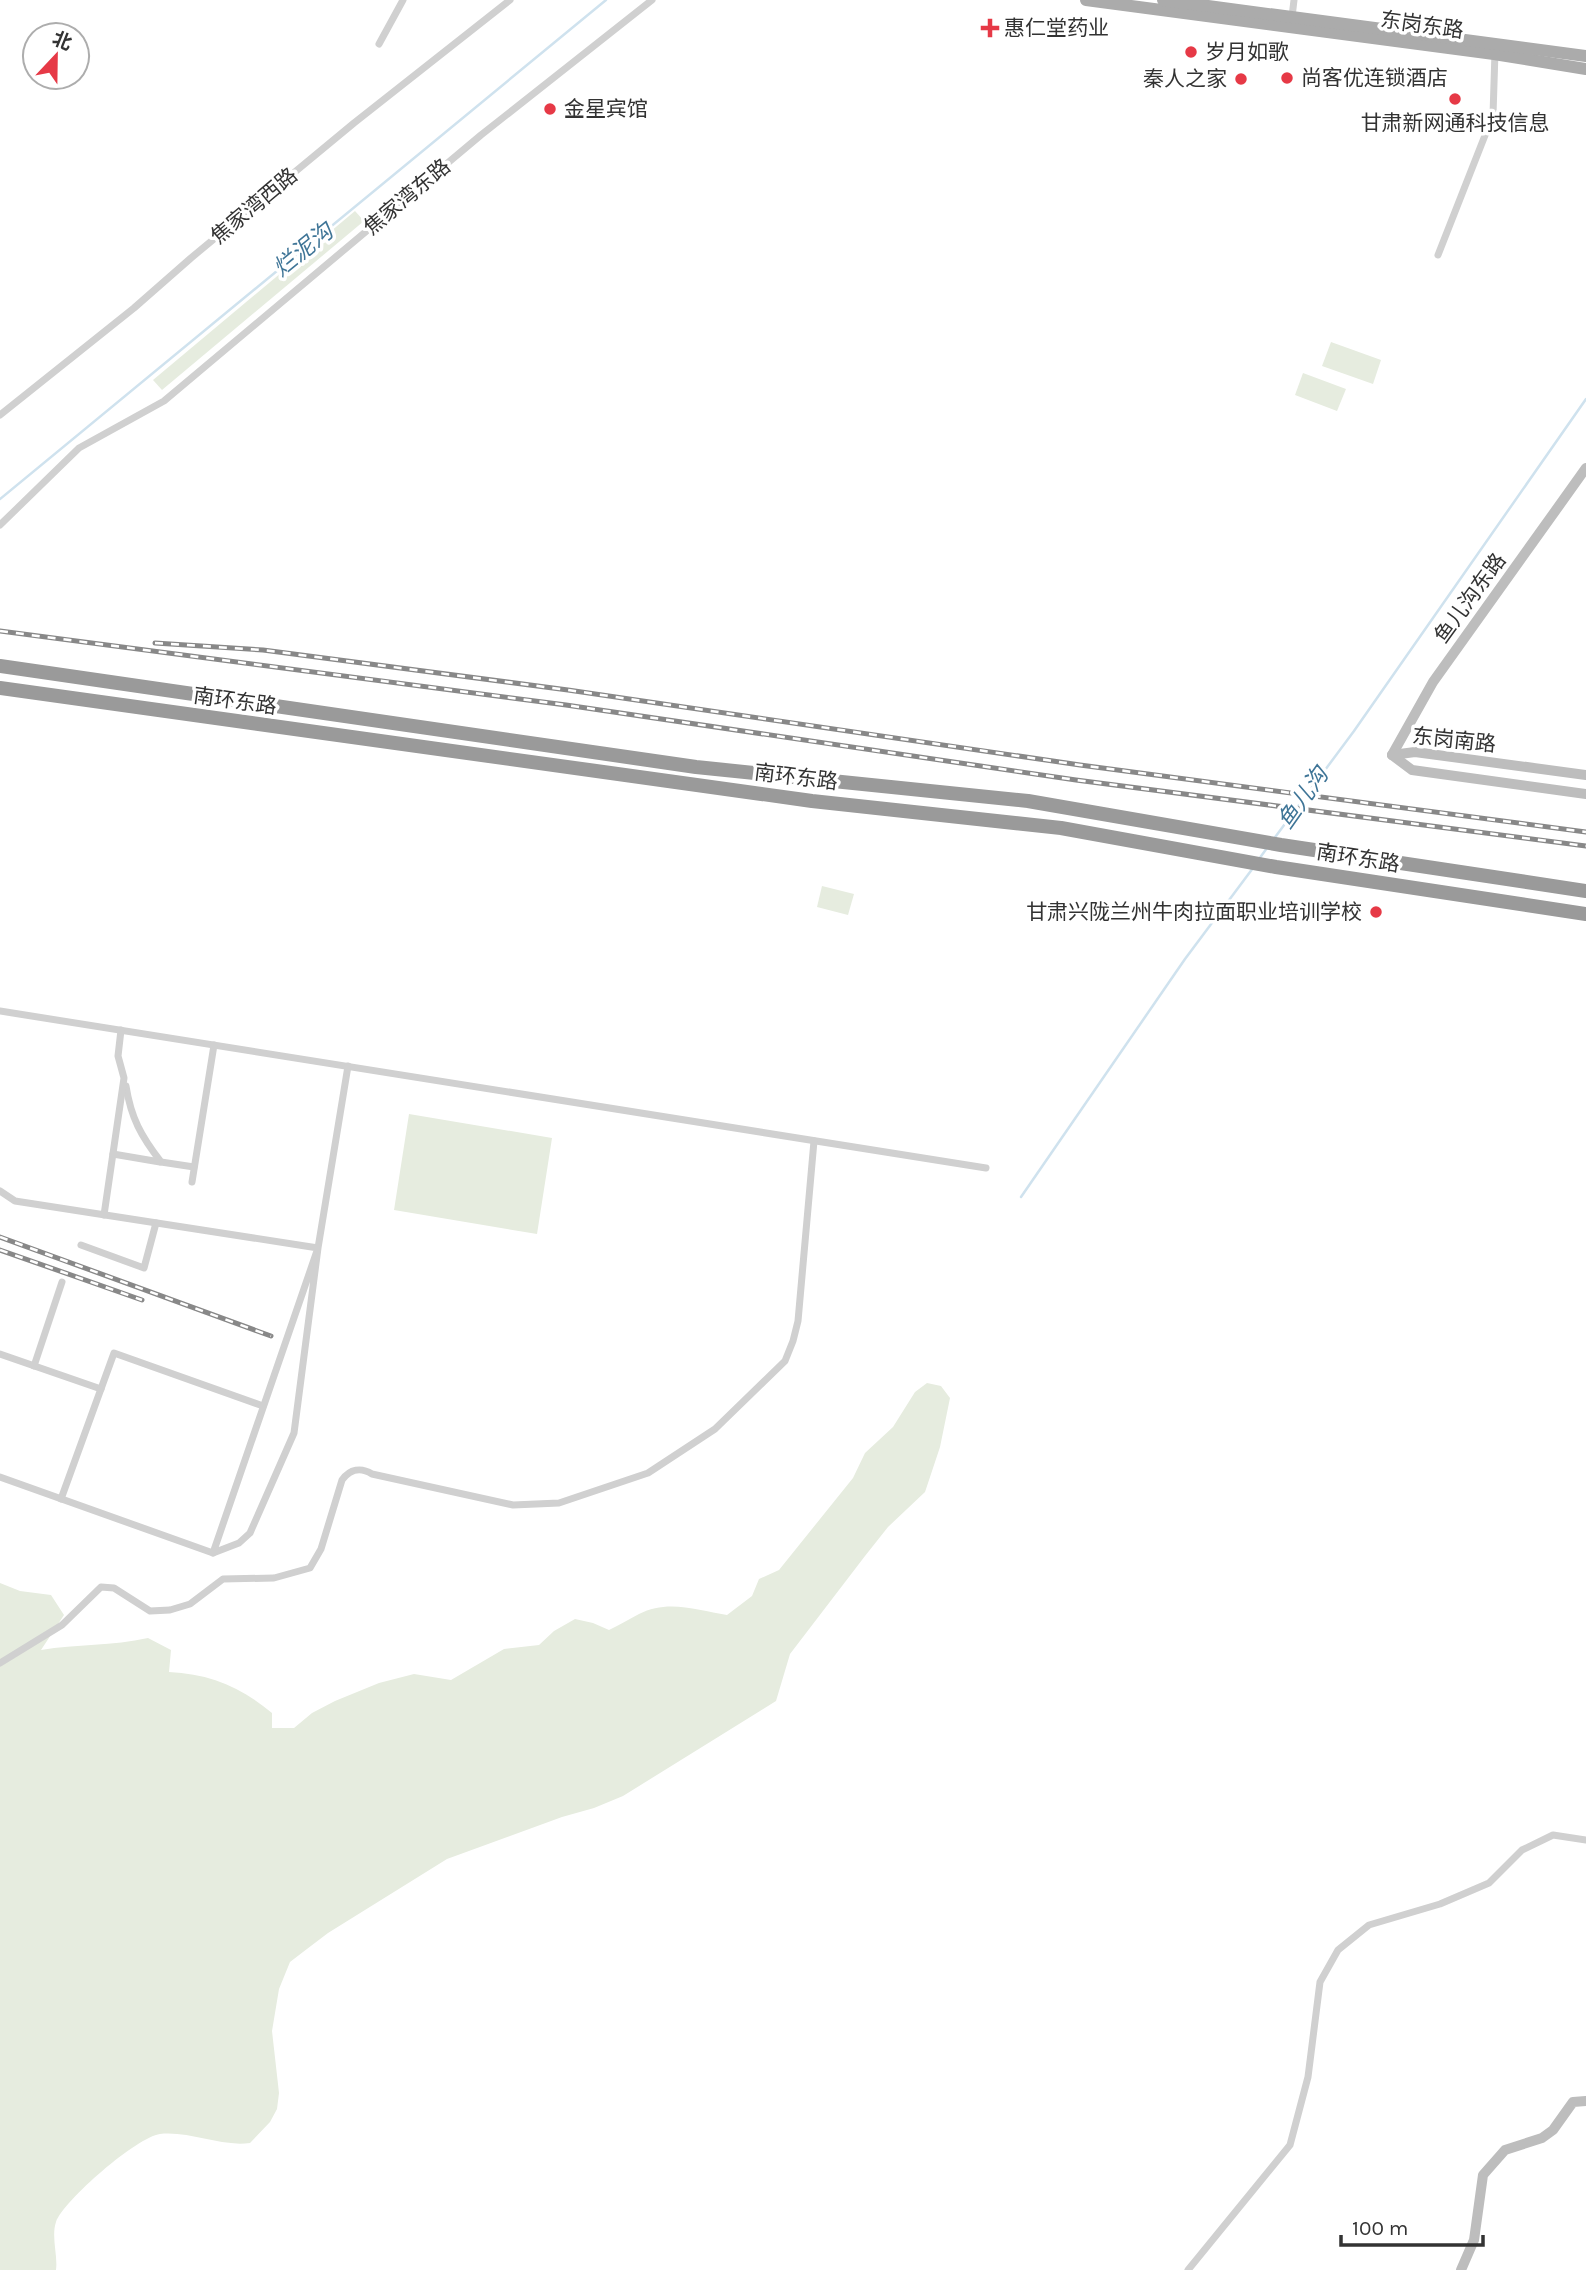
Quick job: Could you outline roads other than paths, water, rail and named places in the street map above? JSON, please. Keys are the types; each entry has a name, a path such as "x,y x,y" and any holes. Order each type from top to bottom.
{"highway":[{"name":"南环东路","path":"0,666 696,767 1028,801 1281,845 1586,891"},
{"name":"南环东路","path":"0,688 812,801 1061,828 1266,865 1586,914"},
{"path":"1025,824 1028,801"}],"main road":[{"name":"东岗东路","path":"1086,0 1495,49 1586,57"},
{"name":"东岗东路","path":"1163,0 1495,49 1586,69"}],"street":[{"path":"379,44 403,0"},
{"name":"焦家湾西路","path":"0,415 134,308 354,123 510,0"},
{"name":"焦家湾东路","path":"0,524 79,448 164,401 481,135 652,0"},
{"path":"1292,17 1294,0"},
{"path":"1438,255 1493,115 1495,49"},
{"name":"鱼儿沟东路","path":"1392,755 1433,682 1586,468"},
{"name":"东岗南路","path":"1392,755 1415,752 1586,775"},
{"name":"东岗南路","path":"1392,755 1412,770 1586,794"},
{"path":"0,1011 986,1168"},
{"path":"121,1030 118,1056 129,1108 142,1137 161,1162"},
{"path":"192,1182 214,1045"},
{"path":"0,1477 213,1553 239,1543 250,1533 294,1433 318,1248 348,1066"},
{"path":"104,1215 124,1078"},
{"path":"0,1664 62,1625 101,1587 114,1588 150,1611 170,1610 190,1604 223,1579 274,1578 310,1568 321,1549 342,1480 356,1470 513,1505 559,1503 648,1473 715,1429 785,1361 798,1321 814,1141"},
{"path":"113,1154 194,1167"},
{"path":"0,1191 15,1201 318,1248"},
{"path":"80,1245 144,1268 156,1223"},
{"path":"213,1553 318,1248"},
{"path":"34,1366 62,1282"},
{"path":"61,1499 114,1353 263,1406"},
{"path":"0,1354 101,1389"},
{"path":"1188,2270 1290,2145 1308,2077 1320,1982 1338,1950 1369,1925 1440,1904 1489,1883 1522,1850 1553,1835 1586,1840"},
{"path":"1461,2270 1474,2240 1483,2175 1506,2150 1542,2138 1553,2130 1573,2102 1586,2101"}],"waterway":[{"name":"烂泥沟","path":"0,499 606,0"},
{"name":"鱼儿沟","path":"1273,840 1354,731 1586,399"},
{"name":"鱼儿沟","path":"1259,859 1267,848"},
{"name":"鱼儿沟","path":"1021,1197 1185,959 1253,868"}],"railway":[{"path":"0,631 566,705 1076,780 1586,846"},
{"path":"155,643 263,650 568,690 1080,765 1586,832"},
{"path":"0,1237 271,1336"},
{"path":"0,1250 142,1300"}],"place":[{"name":"惠仁堂药业","path":"990,28"},
{"name":"岁月如歌","path":"1191,52"},
{"name":"尚客优连锁酒店","path":"1287,78"},
{"name":"秦人之家","path":"1241,79"},
{"name":"甘肃新网通科技信息","path":"1455,99"},
{"name":"金星宾馆","path":"550,109"},
{"name":"甘肃兴陇兰州牛肉拉面职业培训学校","path":"1376,912"}]}
